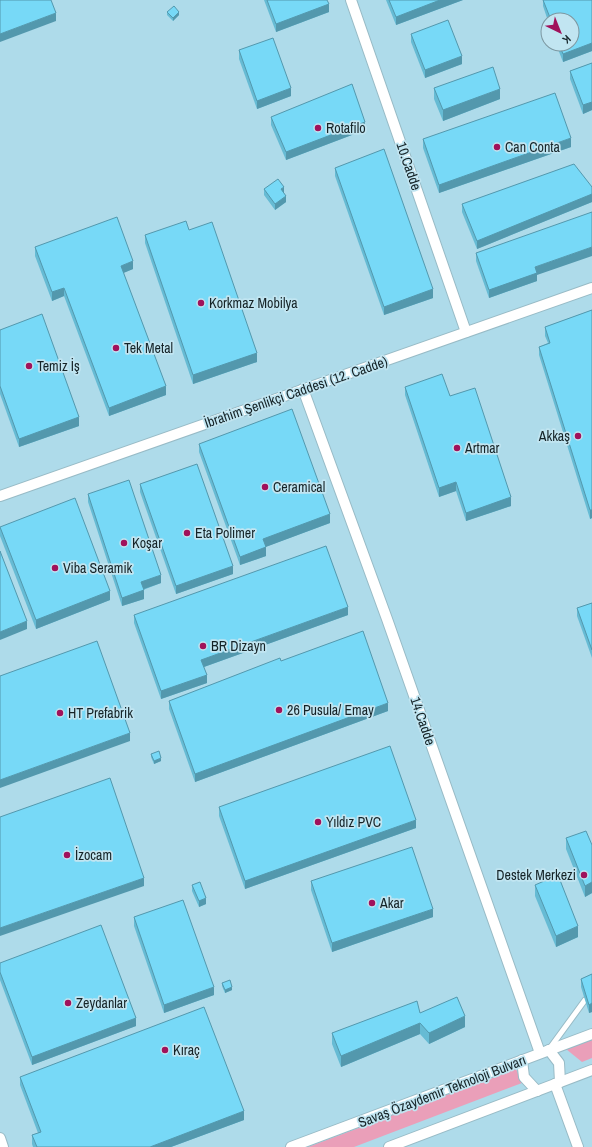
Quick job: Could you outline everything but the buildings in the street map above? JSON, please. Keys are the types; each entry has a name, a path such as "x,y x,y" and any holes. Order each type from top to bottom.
{"street":[{"name":"10.Cadde","path":"351,0 466,332"},
{"name":"İbrahim Şenlikçi Caddesi (12. Cadde)","path":"0,496 592,288"},
{"name":"14.Cadde","path":"303,389 545,1052"},
{"name":"Savaş Özaydemir Teknoloji Bulvarı","path":"291,1147 592,1034"},
{"path":"545,1052 559,1063 558,1083 578,1147"},
{"path":"522,1060 524,1077 537,1091"},
{"path":"389,1147 592,1070"},
{"path":"0,1138 3,1147"}],"lane":[{"path":"545,1052 585,1000 592,998"}],"shaded area":[{"path":"0,0 592,0 592,1147 0,1147"},
{"path":"592,1040 592,1058 582,1062 566,1049"},
{"path":"516,1069 522,1083 354,1147 308,1147"}],"place":[{"name":"Rotafilo","path":"318,128"},
{"name":"Can Conta","path":"497,147"},
{"name":"Korkmaz Mobilya","path":"201,303"},
{"name":"Tek Metal","path":"116,348"},
{"name":"Temiz İş","path":"29,366"},
{"name":"Akkaş","path":"578,436"},
{"name":"Artmar","path":"457,448"},
{"name":"Ceramical","path":"265,487"},
{"name":"Eta Polimer","path":"187,533"},
{"name":"Koşar","path":"124,543"},
{"name":"Viba Seramik","path":"55,568"},
{"name":"BR Dizayn","path":"203,646"},
{"name":"26 Pusula/ Emay","path":"279,710"},
{"name":"HT Prefabrik","path":"60,713"},
{"name":"Yıldız PVC","path":"318,822"},
{"name":"İzocam","path":"67,855"},
{"name":"Destek Merkezi","path":"584,875"},
{"name":"Akar","path":"372,903"},
{"name":"Zeydanlar","path":"68,1003"},
{"name":"Kıraç","path":"165,1050"}]}
